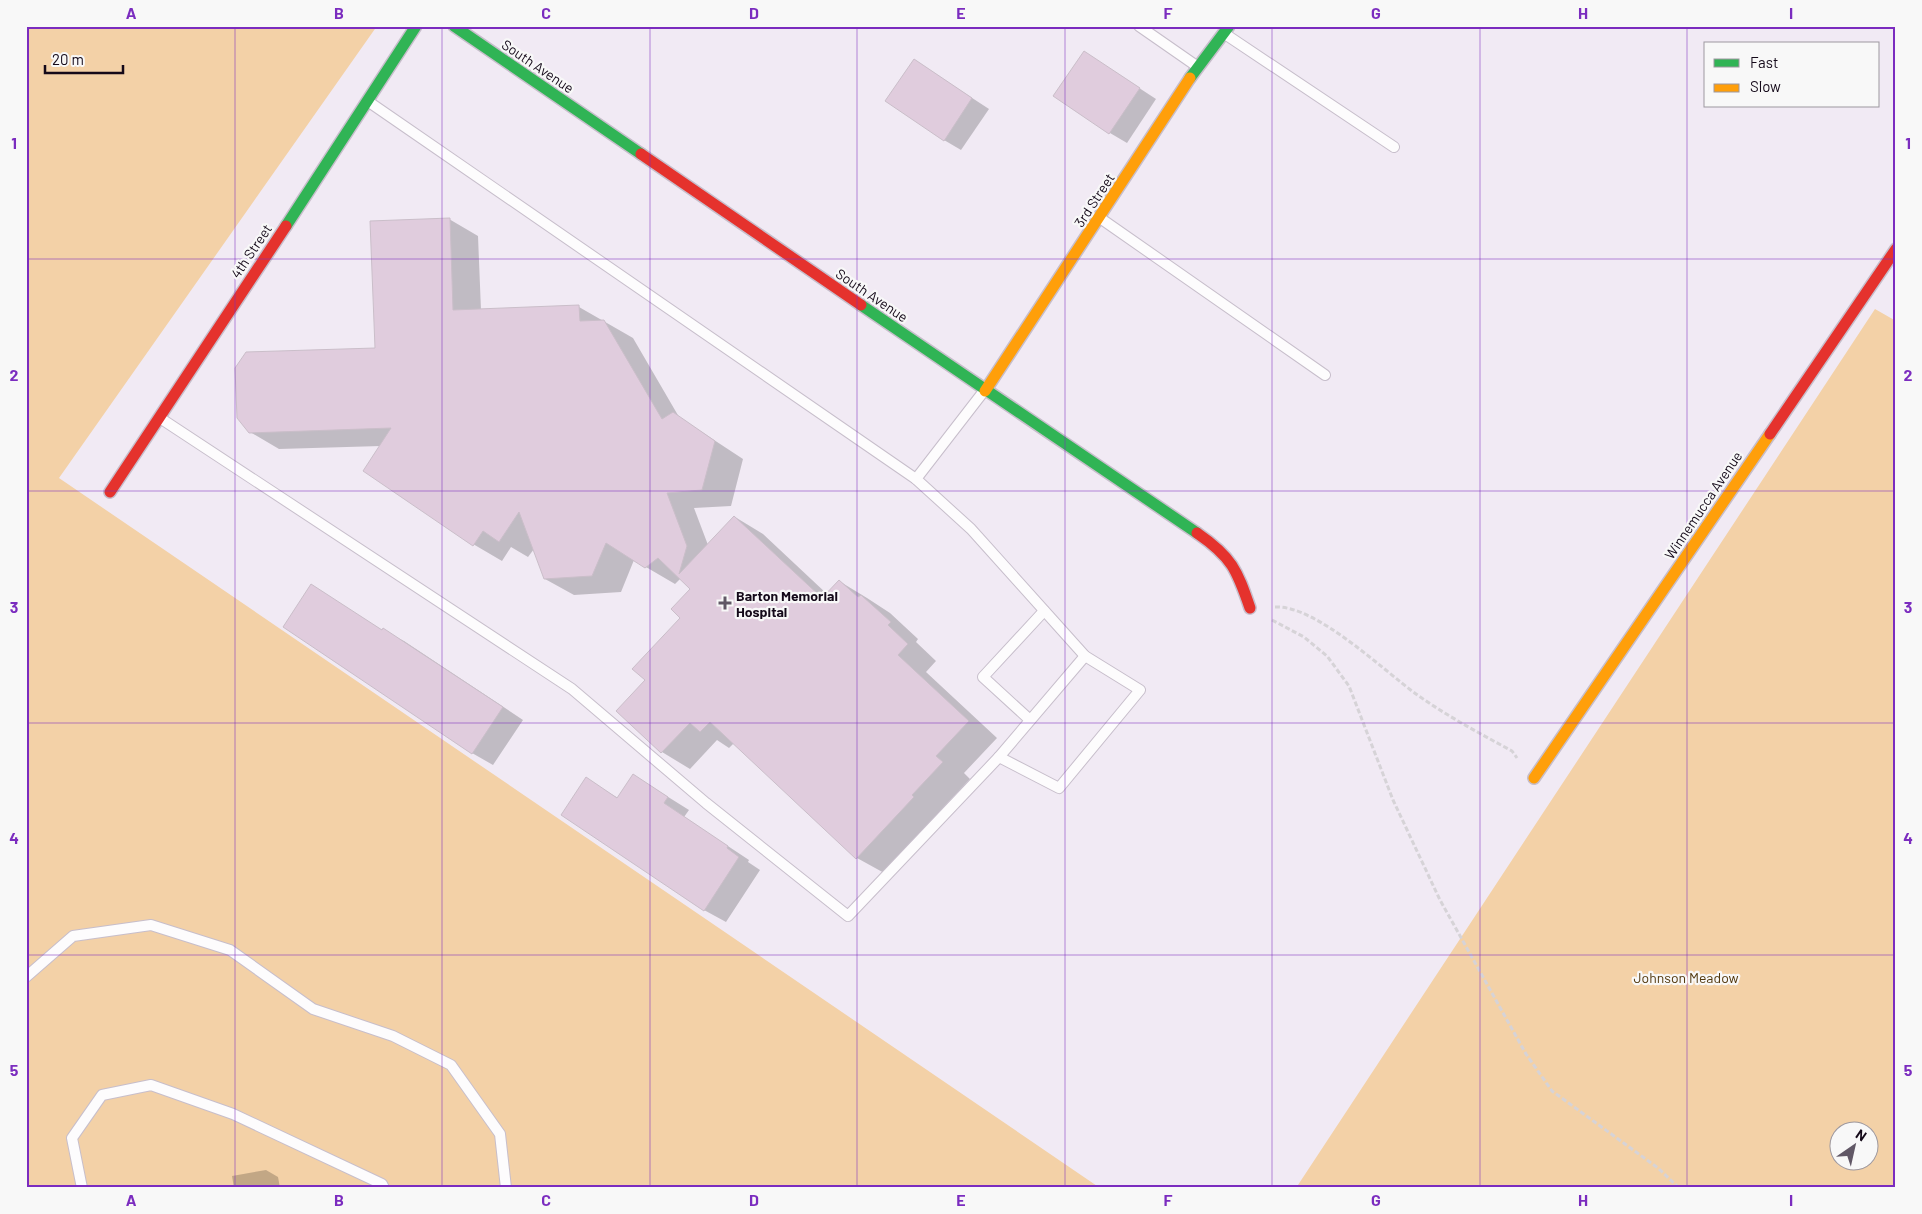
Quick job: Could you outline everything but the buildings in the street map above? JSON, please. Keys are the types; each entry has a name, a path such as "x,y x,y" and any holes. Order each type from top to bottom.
{"street":[{"name":"4th Street","path":"110,492 368,102 416,26"},
{"name":"South Avenue","path":"454,26 985,391 1216,546 1237,571 1250,608"},
{"name":"3rd Street","path":"985,391 1198,67 1227,30"},
{"name":"Winnemucca Avenue","path":"1534,778 1896,249"}],"lane":[{"path":"1139,26 1198,67"},
{"path":"1227,30 1394,147"},
{"path":"368,102 916,479 971,529 1085,656 1140,690 1059,788 999,757"},
{"path":"1100,218 1325,375"},
{"path":"916,479 985,391"},
{"path":"159,417 572,689 706,802 848,916 999,757 1085,656"},
{"path":"1030,720 983,677 1044,610"},
{"path":"26,978 73,936 151,926 230,950 313,1009 394,1036 451,1065 500,1134 506,1188"},
{"path":"82,1188 72,1138 102,1095 151,1085 233,1114 382,1184 384,1188"}],"path":[{"path":"1250,608 1284,606 1324,624 1447,714 1512,751 1534,778"},
{"path":"1250,608 1304,637 1327,656 1349,686 1392,800 1440,900 1526,1054 1552,1091 1658,1168 1679,1188"}],"green space":[{"path":"26,26 377,26 59,478 1100,1188 26,1188"},
{"name":"Johnson Meadow","path":"1875,309 1896,321 1896,1188 1296,1188"}],"traffic: fast":[{"path":"286,226 416,26"},
{"path":"454,26 641,154"},
{"path":"1190,78 1229,26"},
{"path":"861,305 1197,533"}],"traffic: slow":[{"path":"985,391 1190,78"},
{"path":"1534,778 1770,434"}],"traffic: jam":[{"path":"641,154 861,305"},
{"path":"110,492 286,226"},
{"path":"1770,434 1896,249"},
{"path":"1197,533 1226,557 1232,565 1250,608"}],"place":[{"name":"Barton Memorial Hospital","path":"725,603"}]}
